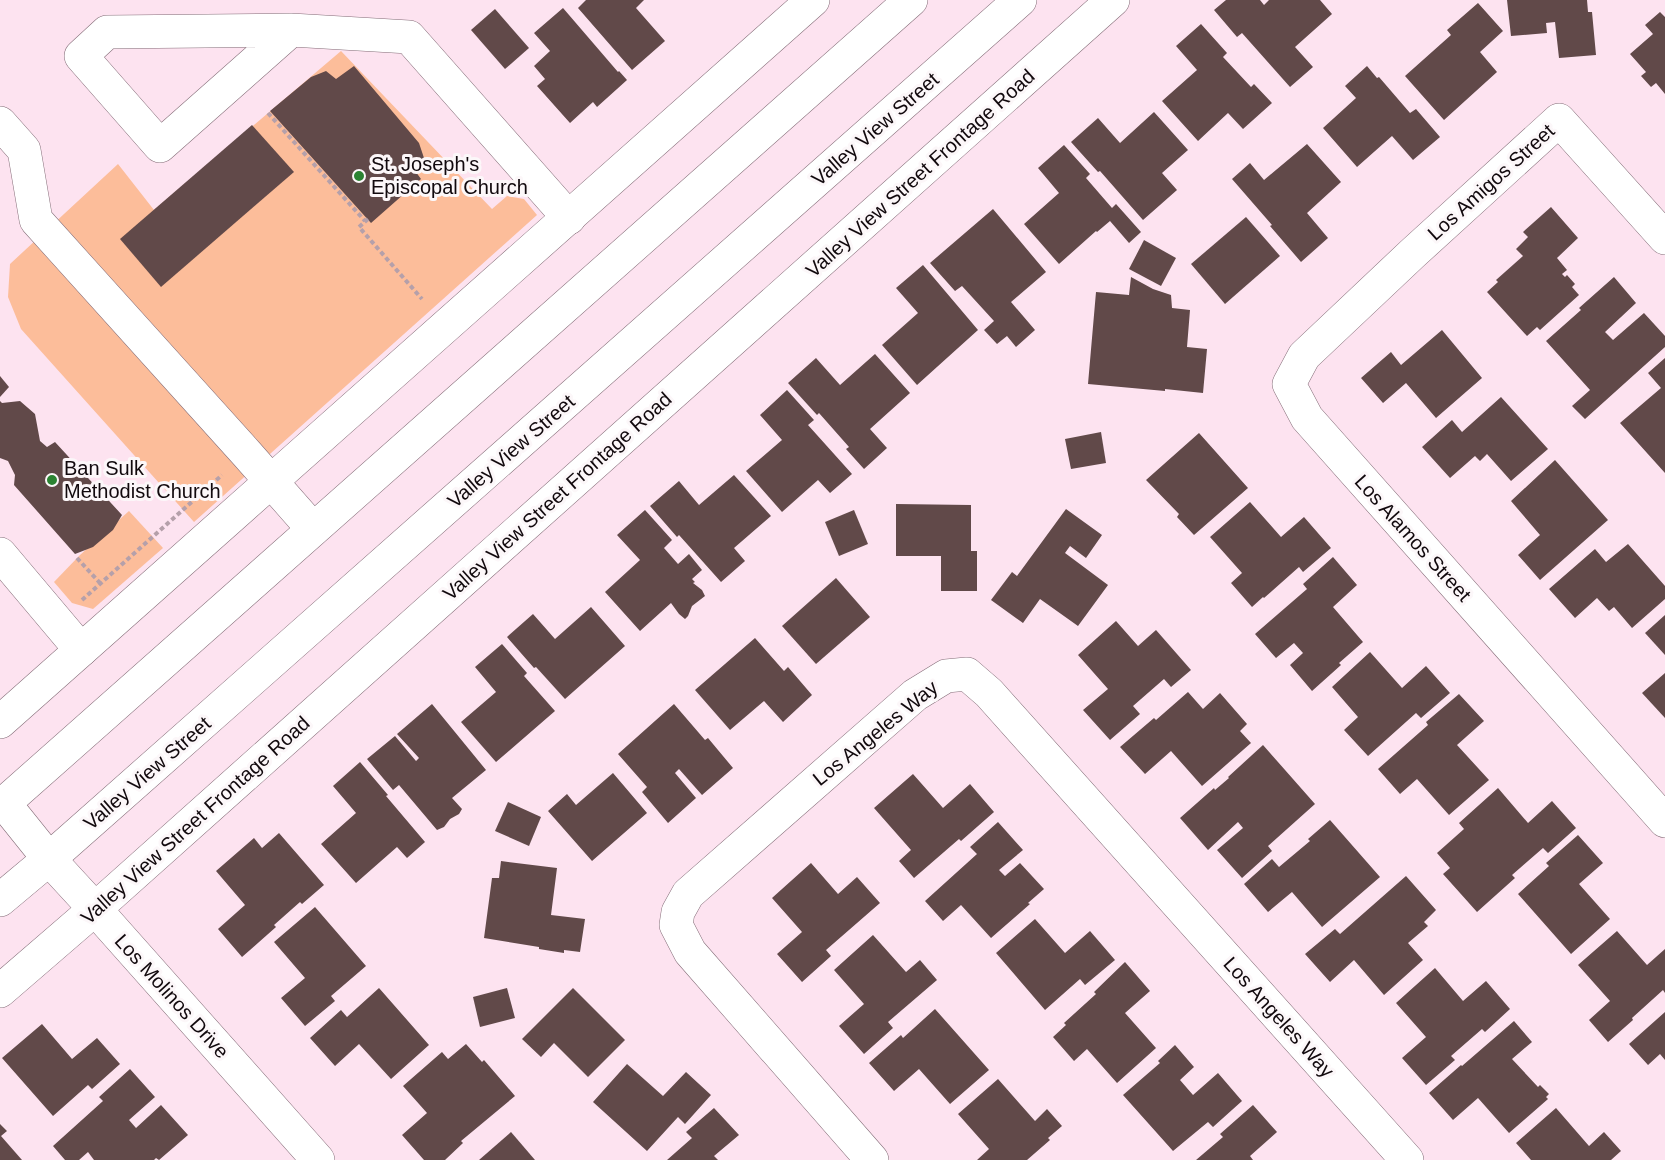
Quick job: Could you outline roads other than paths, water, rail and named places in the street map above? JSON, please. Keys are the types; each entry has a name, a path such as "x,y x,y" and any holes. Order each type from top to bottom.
{"street":[{"path":"0,722 813,0"},
{"path":"2,805 911,0"},
{"name":"Valley View Street","path":"0,900 1020,0"},
{"name":"Valley View Street Frontage Road","path":"0,991 95,909 1113,0"},
{"path":"291,30 160,146 81,56 107,32 291,30 409,37 569,218"},
{"name":"Los Amigos Street","path":"1412,254 1559,120 1665,238"},
{"path":"0,123 24,150 36,220 313,530"},
{"name":"Los Alamos Street","path":"1412,254 1304,356 1289,384 1307,418 1665,821"},
{"path":"0,554 81,650"},
{"name":"Los Angeles Way","path":"872,1160 690,952 676,925 678,912 688,894 915,695 946,676 967,674 997,701 1407,1160"},
{"name":"Los Molinos Drive","path":"2,805 318,1160"}],"place":[{"name":"St. Joseph's Episcopal Church","path":"359,176"},
{"name":"Ban Sulk Methodist Church","path":"52,480"}]}
